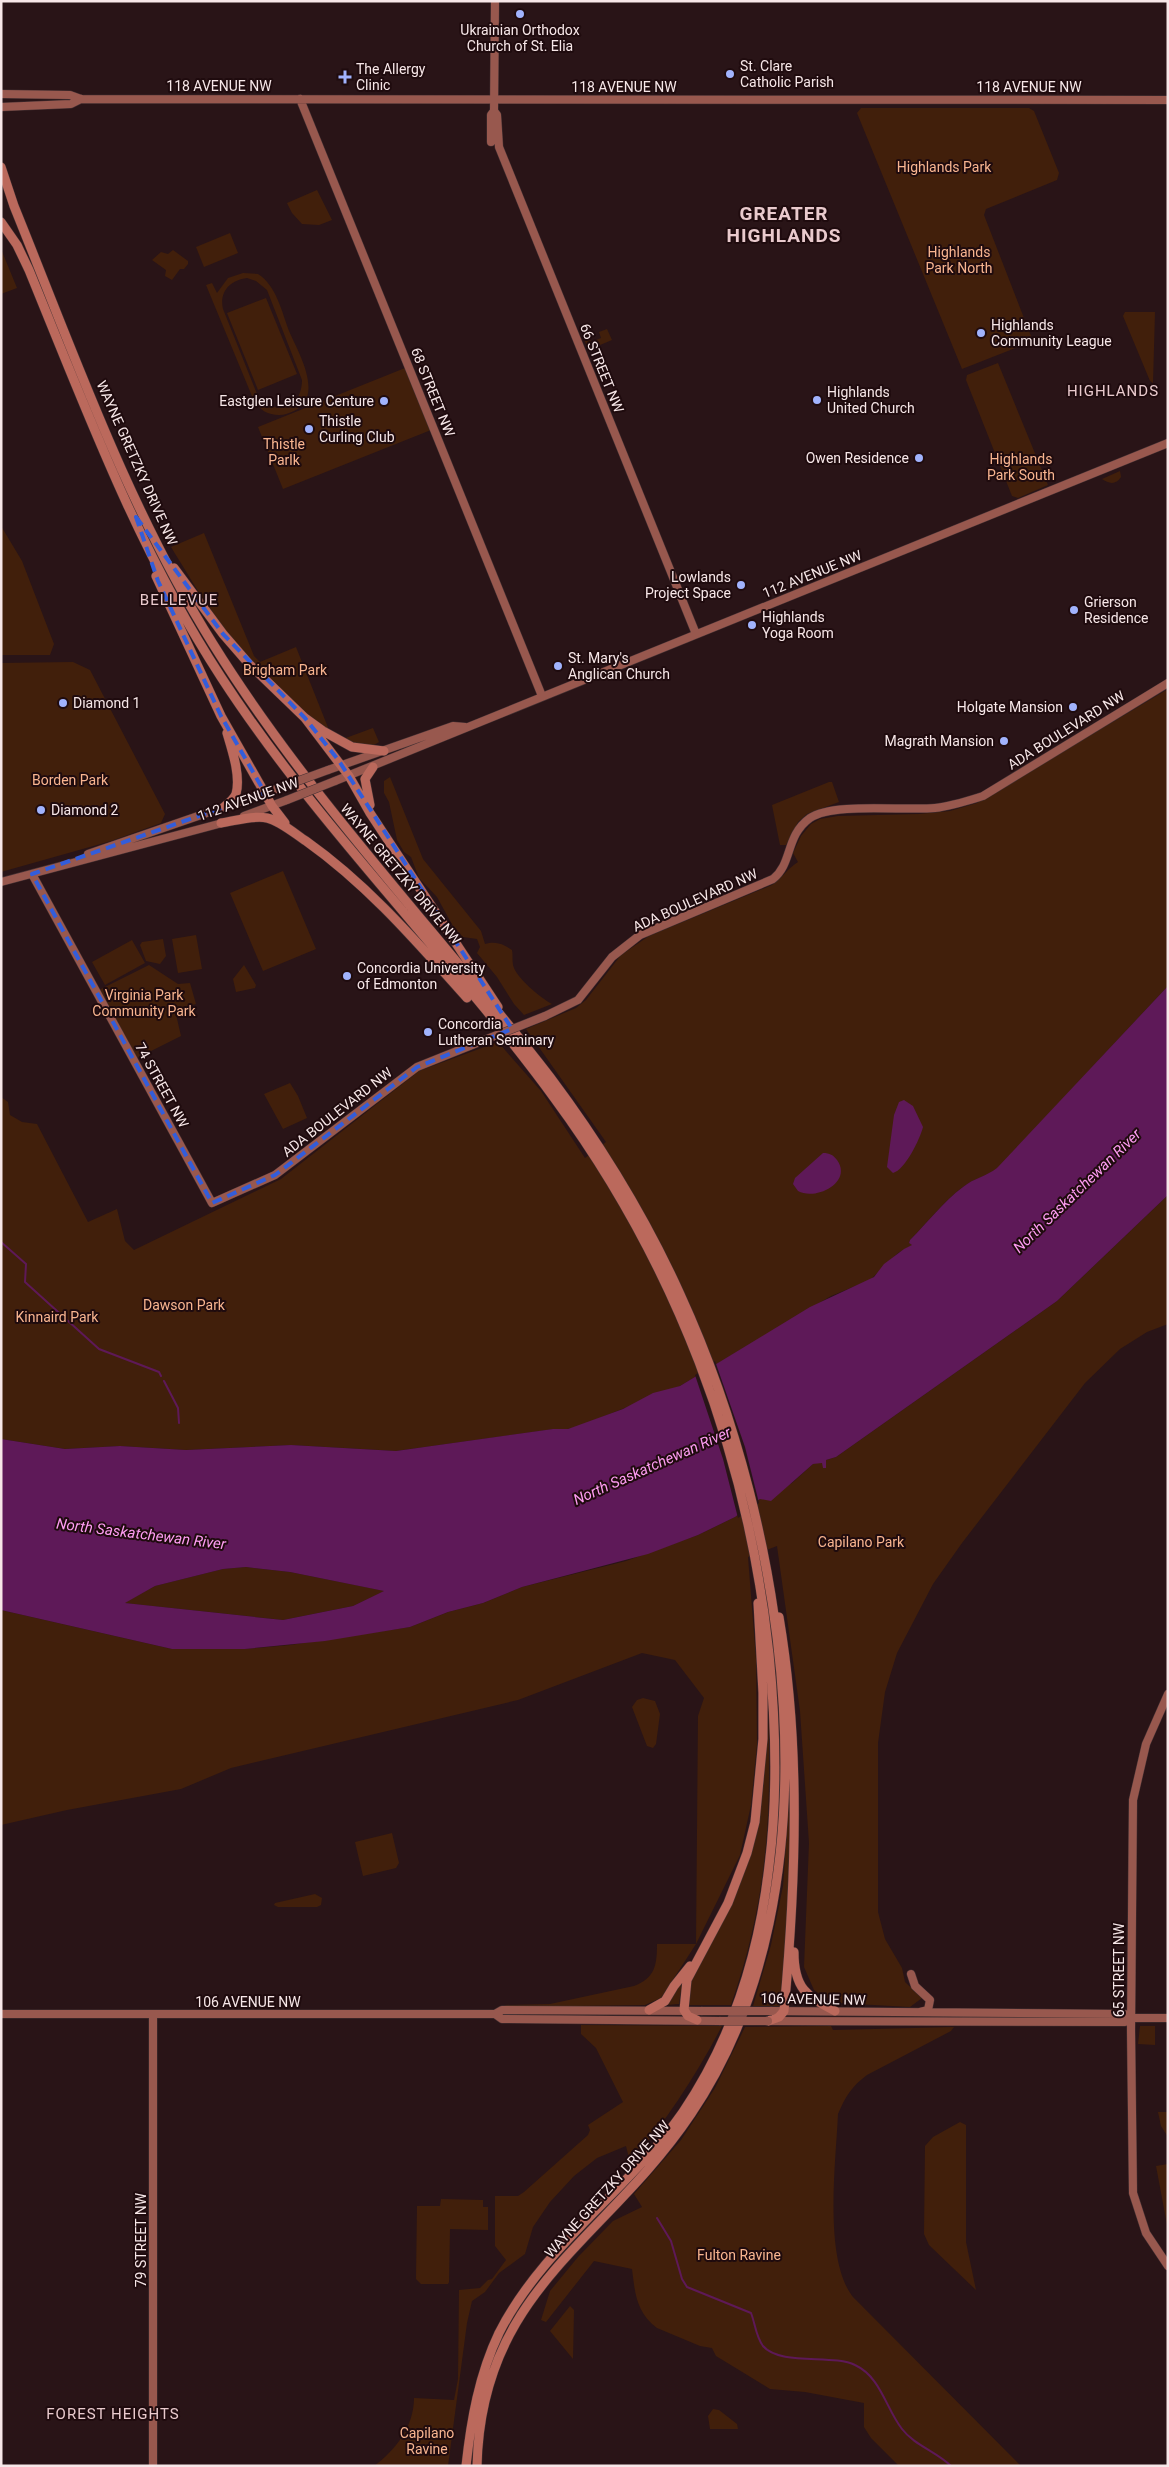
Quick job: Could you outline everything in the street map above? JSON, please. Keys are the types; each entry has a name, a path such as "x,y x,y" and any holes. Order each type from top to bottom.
{"main road":[{"name":"66 STREET NW","path":"491,142 491,115 494,111 495,1"},
{"name":"118 AVENUE NW","path":"1,94 70,95 81,99 1168,100"},
{"name":"118 AVENUE NW","path":"1,107 71,104 81,99"},
{"name":"68 STREET NW","path":"300,99 542,696"},
{"name":"66 STREET NW","path":"494,111 497,115 497,141 500,149 696,634"},
{"name":"WAYNE GRETZKY DRIVE NW","path":"1,167 14,206 107,434 157,544 212,642 288,755 504,1027"},
{"name":"WAYNE GRETZKY DRIVE NW","path":"1,222 17,245 29,270 111,471 146,546 216,668 265,739 320,811 561,1092 608,1160 644,1222 730,1424 775,1624 782,1699 784,1812 774,1901 764,1950 751,1993 726,2054 690,2117 649,2168 542,2284 515,2322 500,2351 488,2388 481,2422 477,2466"},
{"name":"112 AVENUE NW","path":"1,882 221,823 272,806 457,733 465,727 1168,443"},
{"path":"157,544 223,634 249,664 305,718 342,765 491,993 504,1027"},
{"path":"146,546 158,581 222,716 272,806 296,834"},
{"name":"ADA BOULEVARD NW","path":"212,1203 275,1176 417,1067 545,1016 578,1000 612,958 640,935 774,879 781,872 794,835 801,826 815,815 832,810 935,808 957,805 982,796 1168,683"},
{"path":"222,716 232,749 236,785 234,797 225,806"},
{"path":"305,718 323,731 352,747 384,751"},
{"name":"112 AVENUE NW","path":"32,874 452,726 465,727"},
{"path":"373,766 366,775 365,782 366,796 376,819"},
{"path":"221,823 262,817 275,821 296,834 345,870 382,903 470,1002 504,1027"},
{"name":"74 STREET NW","path":"32,874 212,1203"},
{"name":"WAYNE GRETZKY DRIVE NW","path":"466,2466 471,2426 480,2383 492,2348 507,2318 528,2287 551,2259 642,2162 684,2110 719,2049 744,1989 765,1900 771,1852 776,1780 771,1674 761,1562"},
{"path":"761,1562 773,1580 790,1698 794,1811 792,1922 784,2011 779,2017 768,2021"},
{"path":"698,2020 688,2016 684,2010 687,1980 698,1956 728,1903 742,1868 758,1806 763,1739 763,1693 756,1588 761,1562"},
{"name":"65 STREET NW","path":"1168,1694 1146,1744 1133,1800 1131,2018 1132,2180 1140,2219 1154,2249 1168,2266"},
{"path":"792,1922 795,1967 801,1987 812,2000 835,2011"},
{"path":"649,2010 666,2001 674,1986 698,1956"},
{"path":"912,1974 915,1986 928,1996 931,2004 928,2010 916,2014"},
{"name":"106 AVENUE NW","path":"1,2014 494,2014 502,2010 684,2010 835,2011 916,2014 1125,2014 1131,2018 1168,2018"},
{"name":"79 STREET NW","path":"153,2466 154,2014"},
{"name":"106 AVENUE NW","path":"494,2014 502,2019 768,2021 1125,2022 1131,2018"}],"highlighted area":[{"path":"136,517 223,634 305,718 339,761 512,1029 417,1067 275,1175 212,1203 32,874 265,793 221,716 158,581"}],"green space":[{"name":"Highlands Park","path":"861,108 1029,108 1034,111 1059,173 1057,180 986,209 984,215 1031,336 1031,342 962,369 857,113"},
{"path":"317,190 332,220 319,225 302,224 292,213 287,203"},
{"path":"230,233 238,253 204,267 196,247"},
{"path":"1,249 17,288 1,294"},
{"path":"173,250 188,261 188,264 184,269 180,269 172,280 165,276 166,270 152,260 161,252 168,254"},
{"path":"243,273 258,274 274,292 306,373 308,395 303,404 294,411 283,415 271,414 259,407 254,401 206,285 212,283 217,293 228,278","holes":["247,278 256,281 267,290 302,380 301,390 297,398 286,407 271,406 257,394 223,309 224,292 231,284"]},
{"path":"266,298 297,374 258,390 227,313"},
{"path":"1125,312 1155,312 1153,383 1150,381 1123,316"},
{"path":"607,329 612,340 588,350 584,338 589,336 591,342 601,338 599,332"},
{"name":"Highlands Park South","path":"998,363 1048,485 1018,498 1012,496 966,380 967,375"},
{"name":"Thistle Parlk","path":"405,368 431,430 283,489 258,427"},
{"path":"1120,471 1121,477 1115,482 1110,483 1102,479"},
{"path":"1,526 22,561 54,644 50,655 1,655"},
{"name":"Brigham Park","path":"204,533 254,656 260,662 296,647 329,730 343,739 373,728 379,742 363,746 343,740 321,726 275,686 238,646 212,612 171,547"},
{"name":"Borden Park","path":"73,662 90,670 165,814 161,823 111,841 1,872 1,663"},
{"path":"1168,689 1168,986 998,1168 967,1184 942,1205 910,1240 909,1243 913,1245 898,1253 870,1280 831,1296 680,1386 577,1427 558,1431 554,1429 396,1451 291,1445 186,1450 120,1446 65,1449 1,1439 1,1097 8,1102 10,1115 22,1122 37,1124 88,1222 117,1209 125,1241 134,1250 281,1179 419,1071 498,1042 541,1091 585,1158 606,1142 526,1029 576,1008 586,1000 621,955 649,936 772,885 798,862 793,853 801,836 811,824 820,819 838,816 919,814 950,811 977,803"},
{"path":"390,777 423,859 481,931 485,944 499,944 512,950 513,965 519,976 552,1004 524,1015 477,953 480,947 477,939 463,937 454,928 437,897 419,878 411,857 404,852 397,840 389,802 384,793 384,781"},
{"path":"832,782 839,802 807,814 798,822 786,845 780,845 772,805"},
{"path":"283,871 316,949 263,971 230,893"},
{"path":"196,935 202,969 178,973 172,939"},
{"path":"163,939 166,956 160,964 146,961 140,945 142,942"},
{"path":"132,940 145,963 105,985 92,962"},
{"name":"Virginia Park Community Park","path":"149,965 178,984 190,983 196,1004 175,1010 181,1036 137,1058 99,990"},
{"path":"244,965 256,985 255,988 236,992 233,979"},
{"path":"290,1083 298,1096 307,1118 283,1129 264,1094"},
{"name":"Capilano Park","path":"1168,1195 1168,1324 1147,1332 1120,1349 1085,1383 962,1543 933,1584 897,1653 885,1692 878,1743 878,1912 885,1939 902,1968 905,1982 922,1998 910,2007 838,2003 814,1990 804,1967 809,1843 800,1711 777,1546 748,1557 756,1659 757,1744 751,1805 740,1855 696,1944 698,1716 704,1698 675,1660 642,1653 518,1700 231,1768 181,1789 67,1810 1,1825 1,1610 172,1649 245,1649 290,1645 410,1627 448,1612 483,1603 522,1587 626,1561 698,1535 735,1517 760,1499 792,1483 813,1464 836,1457 1057,1301"},
{"path":"246,1567 290,1572 385,1591 353,1606 283,1620 124,1603 155,1586 223,1569"},
{"path":"643,1698 655,1701 660,1714 656,1744 653,1748 647,1746 632,1707 637,1700"},
{"path":"767,1705 769,1773 767,1833 760,1891 748,1948 731,2005 689,2005 691,1982 732,1904 753,1846 764,1783"},
{"path":"790,1789 789,1898 780,2006 753,2006 771,1945 783,1886"},
{"path":"392,1833 399,1863 396,1868 363,1876 355,1842"},
{"path":"315,1894 322,1898 321,1905 317,1907 278,1907 274,1905 275,1903"},
{"path":"657,1944 696,1944 661,1998 645,2005 509,2007 504,2005 550,2004 634,1986 651,1975 655,1964"},
{"path":"682,1982 679,2004 667,2005 669,1998"},
{"name":"Capilano Ravine","path":"581,2025 722,2026 680,2097 630,2162 626,2146 597,2158 574,2176 550,2202 533,2227 525,2254 499,2273 485,2292 472,2301 467,2323 448,2466 374,2466 390,2453 407,2428 411,2418 414,2398 454,2400 458,2379 459,2290 480,2288 488,2280 492,2279 506,2260 495,2246 495,2196 518,2196 524,2192 588,2135 590,2130 588,2125 623,2102 596,2048 581,2034"},
{"name":"Fulton Ravine","path":"831,2026 833,2030 954,2027 951,2031 867,2075 849,2092 843,2102 838,2114 834,2183 835,2235 838,2259 844,2280 853,2297 1021,2466 899,2466 871,2438 864,2427 864,2403 805,2392 770,2389 716,2356 712,2348 700,2346 657,2328 650,2322 638,2302 632,2269 594,2261 546,2322 541,2320 550,2291 578,2257 613,2221 642,2207 634,2194 681,2140 715,2088 745,2027"},
{"path":"1140,2026 1155,2026 1155,2045 1138,2044"},
{"path":"1158,2112 1168,2112 1168,2137 1161,2126"},
{"path":"960,2122 966,2125 966,2242 976,2290 929,2245 924,2234 925,2146 933,2137"},
{"path":"1168,2164 1168,2230 1156,2166"},
{"path":"441,2199 483,2200 483,2207 488,2207 488,2230 450,2229 448,2284 421,2284 416,2279 417,2206 440,2206"},
{"path":"570,2306 574,2310 573,2359 550,2331"},
{"path":"713,2409 719,2410 737,2424 738,2429 710,2429 708,2416"}],"water":[{"name":"North Saskatchewan River","path":"1168,986 1168,1195 1057,1301 836,1457 826,1460 826,1468 823,1468 822,1463 813,1464 771,1501 760,1499 735,1517 698,1535 648,1554 522,1587 483,1603 448,1612 410,1627 325,1641 245,1649 172,1649 1,1610 1,1439 65,1449 120,1446 186,1450 291,1445 396,1451 553,1429 568,1429 623,1409 653,1393 680,1386 810,1307 874,1277 884,1264 912,1245 909,1243 910,1240 942,1205 967,1184 997,1168","holes":["246,1567 290,1572 384,1591 353,1606 283,1620 125,1603 155,1586 223,1569"]},
{"path":"904,1100 913,1106 923,1127 919,1139 907,1160 898,1171 893,1173 887,1167 894,1115 899,1102"},
{"path":"823,1153 828,1153 837,1160 841,1168 840,1176 830,1188 822,1191 806,1193 798,1191 793,1184 795,1178"}],"pier":[{"path":"715,1361 745,1447 759,1503 738,1518 723,1459 695,1375"}],"waterway":[{"path":"1,1242 26,1264 25,1282 99,1349 159,1372 161,1376"},
{"path":"164,1381 178,1408 179,1423"},
{"path":"657,2218 671,2241 682,2279 687,2287 751,2313 757,2334 763,2346 771,2352 794,2358 845,2362 864,2370 877,2385 896,2421 907,2435 951,2466"}],"place":[{"name":"Ukrainian Orthodox Church of St. Elia","path":"520,14"},
{"name":"St. Clare Catholic Parish","path":"730,74"},
{"name":"The Allergy Clinic","path":"345,77"},
{"name":"Highlands Community League","path":"981,333"},
{"name":"Highlands United Church","path":"817,400"},
{"name":"Eastglen Leisure Centure","path":"384,401"},
{"name":"Thistle Curling Club","path":"309,429"},
{"name":"Owen Residence","path":"919,458"},
{"name":"Lowlands Project Space","path":"741,585"},
{"name":"Grierson Residence","path":"1074,610"},
{"name":"Highlands Yoga Room","path":"752,625"},
{"name":"St. Mary's Anglican Church","path":"558,666"},
{"name":"Diamond 1","path":"63,703"},
{"name":"Holgate Mansion","path":"1073,707"},
{"name":"Magrath Mansion","path":"1004,741"},
{"name":"Diamond 2","path":"41,810"},
{"name":"Concordia University of Edmonton","path":"347,976"},
{"name":"Concordia Lutheran Seminary","path":"428,1032"}],"district":[{"name":"GREATER HIGHLANDS","path":"784,224"},
{"name":"HIGHLANDS","path":"1113,391"},
{"name":"BELLEVUE","path":"179,600"},
{"name":"FOREST HEIGHTS","path":"113,2414"}],"park label":[{"name":"Highlands Park North","path":"959,260"},
{"name":"Dawson Park","path":"184,1305"},
{"name":"Kinnaird Park","path":"57,1317"}]}
